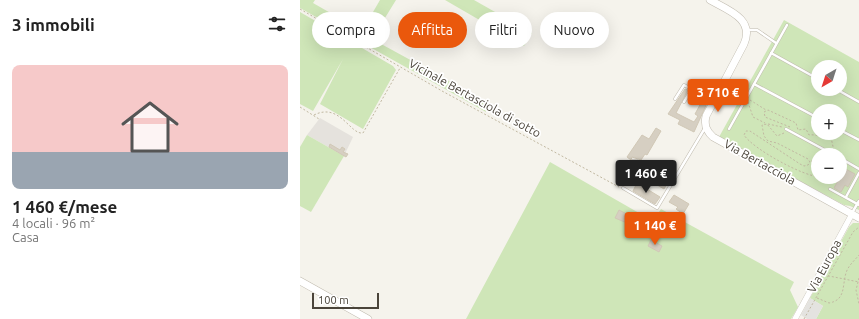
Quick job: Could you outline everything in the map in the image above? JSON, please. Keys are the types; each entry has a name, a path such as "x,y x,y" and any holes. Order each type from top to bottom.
{"street":[{"path":"706,127 706,116 744,44 747,30 741,19 710,0"},
{"name":"Via Bertacciola","path":"706,127 713,137 859,218"},
{"name":"Via Europa","path":"795,319 852,214"},
{"path":"300,281 368,319"}],"lane":[{"path":"729,129 787,24"},
{"path":"747,30 757,30 776,43"},
{"path":"771,53 811,75"},
{"path":"754,84 811,114"},
{"path":"675,99 683,86 715,99"},
{"path":"684,102 692,89"},
{"path":"847,95 859,102"},
{"path":"623,188 657,208 706,127"},
{"path":"786,129 823,148"},
{"path":"847,134 859,140"},
{"path":"631,164 633,161 637,161 673,181"},
{"path":"847,162 859,169"},
{"path":"846,198 859,173"},
{"path":"830,189 858,204"},
{"path":"852,214 859,200"}],"path":[{"name":"Vicinale Bertasciola di sotto","path":"300,9 401,67 623,188"},
{"path":"314,115 319,112 330,112 349,123 357,132 363,133 401,67"},
{"path":"746,98 767,110"},
{"path":"746,98 754,118 786,129"},
{"path":"300,107 319,119"},
{"path":"810,161 808,165 802,165 751,132 747,131 745,133 745,137 754,145 801,173 811,175"},
{"path":"804,319 853,232 859,227"},
{"path":"817,298 829,303 838,300 841,297 848,269 859,255"},
{"path":"820,274 858,282"},
{"path":"859,278 856,290 859,304"}],"shaded area":[{"path":"320,118 353,137 344,156 307,135"},
{"path":"810,298 823,306 816,319 807,319 801,315"}],"green space":[{"path":"300,0 315,0 313,3 329,12 312,12 312,15 300,8"},
{"path":"380,0 396,0 389,12 373,12"},
{"path":"445,0 474,0 495,12 475,12 475,17"},
{"path":"300,12 312,19 312,48 362,48 393,66 396,70 363,129 320,104 343,59 313,111 300,104"},
{"path":"784,20 859,62 859,210 844,205 719,137"},
{"path":"372,48 388,48 491,104 486,112"},
{"path":"307,135 344,156 311,212 300,206 300,147"},
{"path":"550,162 653,221 661,209 794,282 790,290 798,307 791,319 466,319"},
{"path":"853,223 859,223 859,319 816,319 823,306 810,298 849,227"}],"building":[{"path":"685,89 688,90 676,113 694,122 698,116 695,114 701,103 690,97 693,93 708,101 694,132 678,124 680,120 668,114"},
{"path":"656,128 661,131 647,155 645,154 641,160 632,157 631,160 627,157 642,135 649,139"},
{"path":"330,144 340,150 342,147 345,149 343,152 348,154 346,157 329,147"},
{"path":"641,167 668,182 664,189 637,173"},
{"path":"847,170 855,174 848,187 845,185 841,192 834,188 836,184 847,184"},
{"path":"637,183 660,197 655,204 633,191"},
{"path":"674,195 689,204 683,214 676,209 678,207 669,202"},
{"path":"619,210 642,222 639,228 615,218"},
{"path":"651,240 662,246 659,252 648,246"}]}
